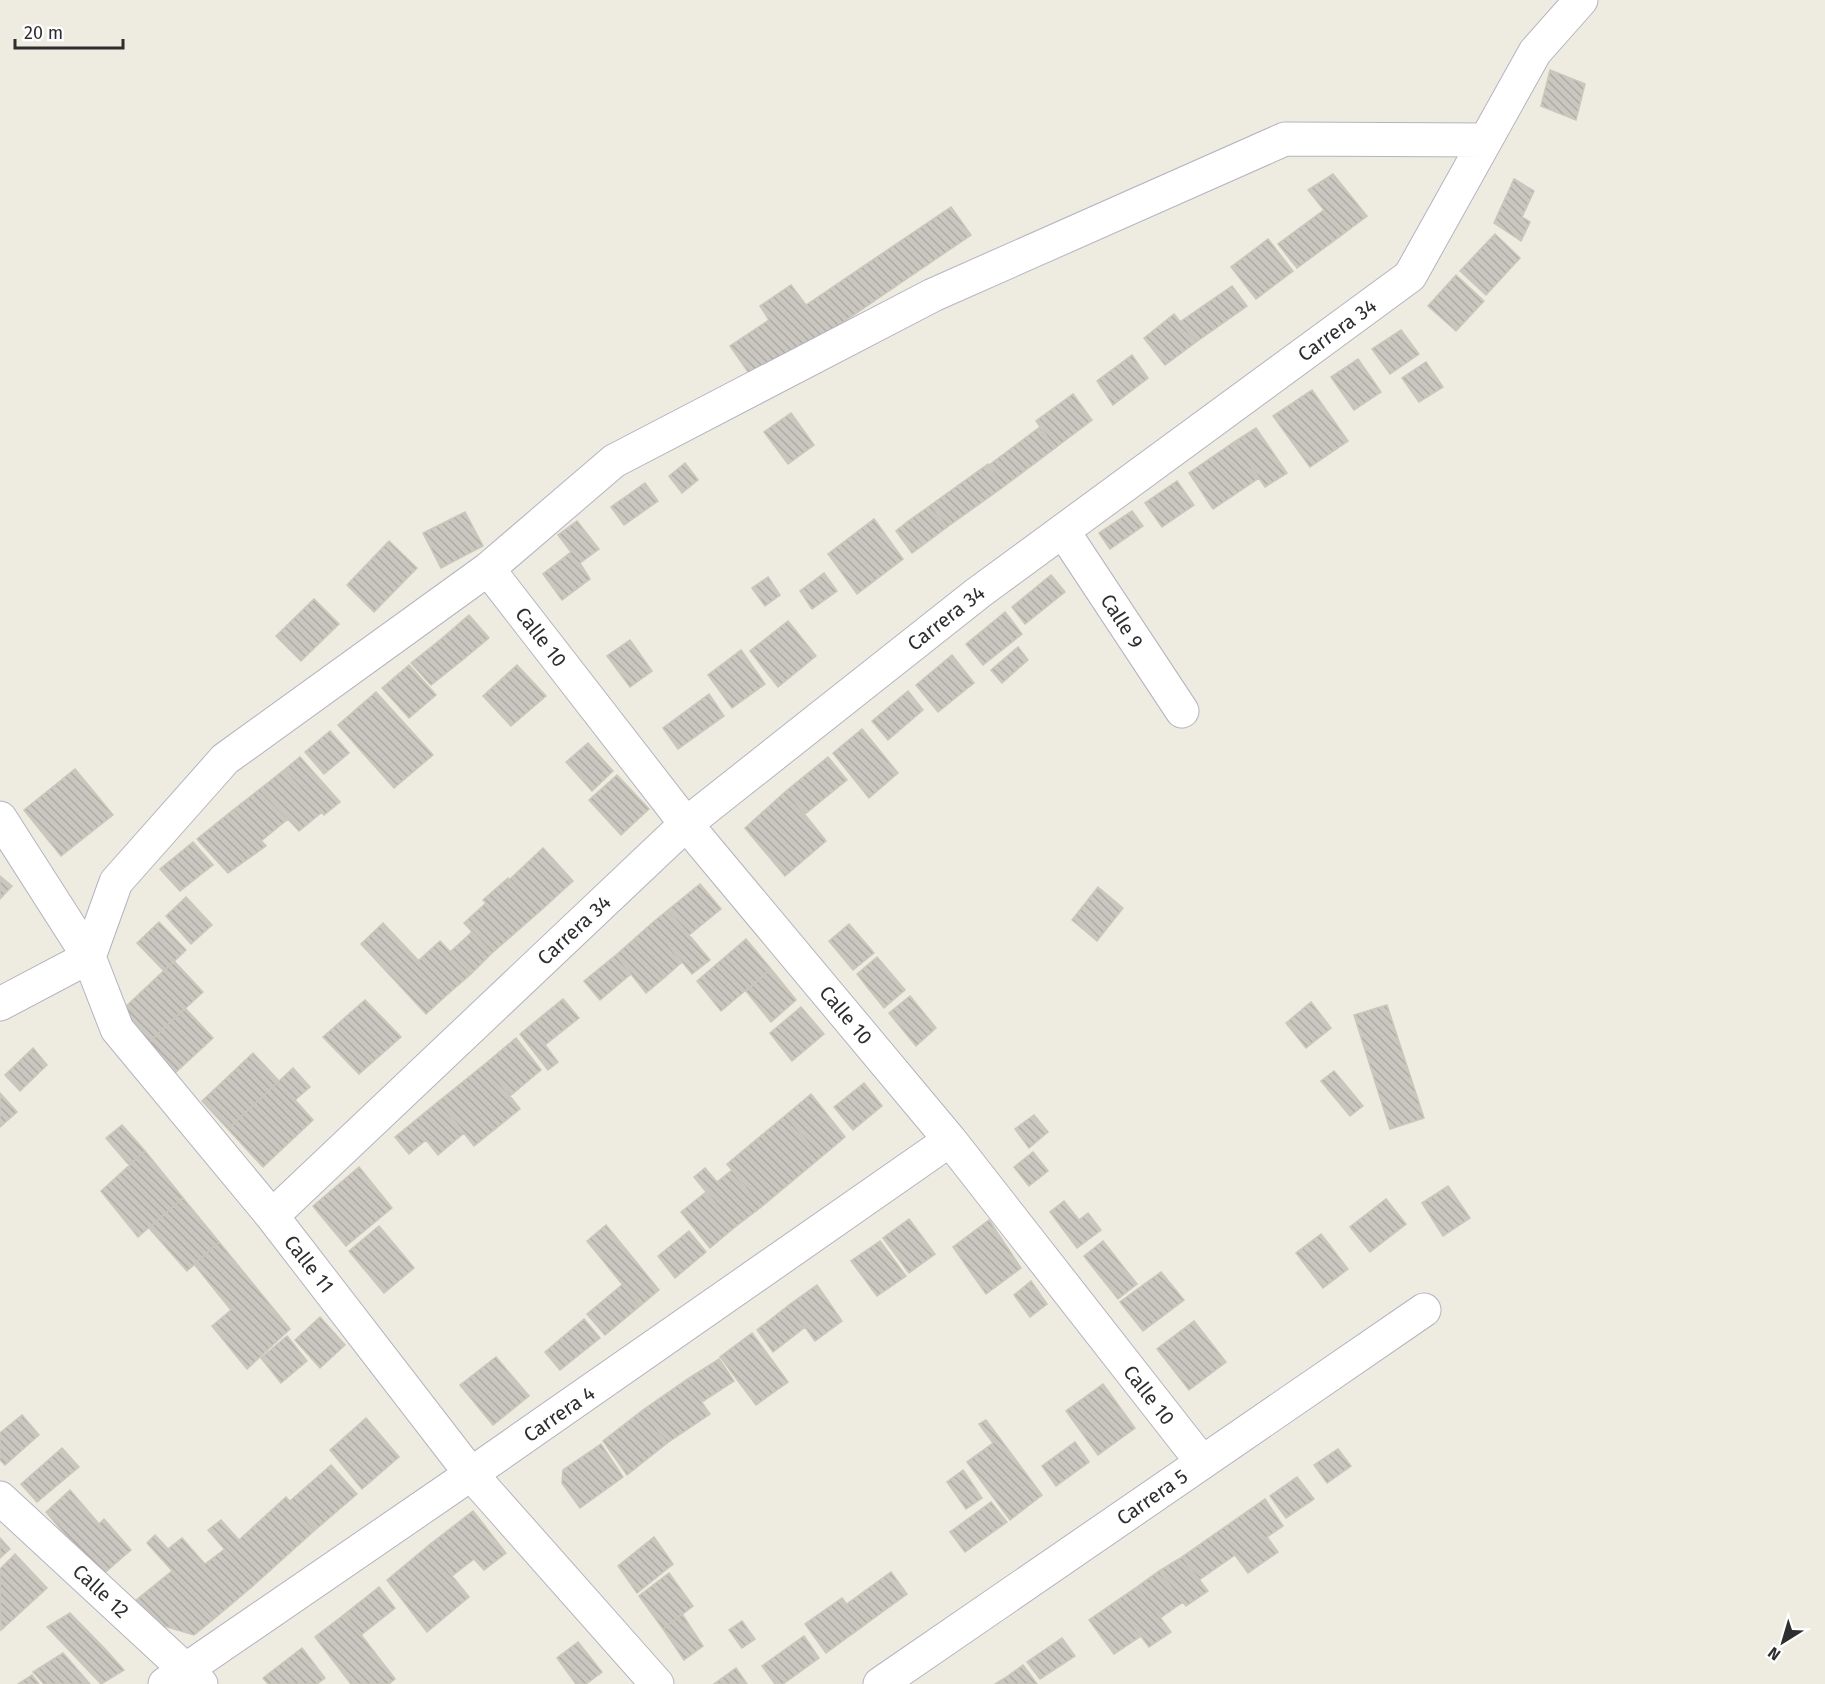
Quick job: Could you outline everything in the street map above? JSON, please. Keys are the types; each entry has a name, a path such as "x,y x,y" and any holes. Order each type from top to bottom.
{"street":[{"name":"Carrera 34","path":"272,1216 686,824 978,593 1410,276 1535,51 1581,0"},
{"path":"0,1004 89,957 116,882 225,759 488,569 614,461 933,295 1285,139 1486,140"},
{"name":"Calle 9","path":"1062,531 1182,711"},
{"name":"Calle 10","path":"488,569 686,824 950,1140 1202,1462"},
{"name":"Calle 11","path":"0,818 89,957 117,1029 272,1216 471,1474 657,1684"},
{"name":"Carrera 4","path":"184,1679 471,1474 950,1140"},
{"name":"Carrera 5","path":"880,1684 1424,1310"},
{"name":"Calle 12","path":"0,1498 184,1679"}],"building":[{"path":"1550,70 1585,84 1576,120 1541,106"},
{"path":"1333,174 1367,216 1343,234 1308,190"},
{"path":"1514,179 1534,191 1522,217 1530,222 1521,241 1494,223"},
{"path":"951,207 971,235 755,382 730,346 769,320 760,306 791,285 806,305"},
{"path":"1324,210 1343,234 1297,268 1278,244"},
{"path":"1495,234 1520,258 1486,295 1460,271"},
{"path":"1268,239 1293,271 1256,299 1231,267"},
{"path":"1456,275 1484,301 1456,331 1428,306"},
{"path":"1232,286 1247,306 1196,342 1180,322"},
{"path":"1174,314 1196,342 1165,365 1144,338"},
{"path":"1401,330 1419,354 1390,374 1372,349"},
{"path":"1132,355 1148,378 1113,405 1097,381"},
{"path":"1358,359 1381,392 1354,410 1331,377"},
{"path":"1426,362 1443,387 1419,402 1402,378"},
{"path":"1312,390 1348,441 1310,467 1273,416"},
{"path":"1073,394 1092,420 1055,448 1036,421"},
{"path":"791,413 814,445 788,464 764,432"},
{"path":"1040,427 1055,448 1003,487 988,466"},
{"path":"1256,428 1287,473 1265,487 1234,442"},
{"path":"1234,442 1259,478 1213,509 1189,473"},
{"path":"685,463 698,480 682,493 669,476"},
{"path":"988,464 1003,487 947,527 931,505"},
{"path":"1177,481 1194,505 1162,527 1145,503"},
{"path":"645,483 658,501 624,525 611,507"},
{"path":"931,505 947,527 923,545 907,522"},
{"path":"1132,511 1143,526 1110,549 1099,533"},
{"path":"465,512 483,546 441,568 423,533"},
{"path":"874,519 903,559 857,594 828,554"},
{"path":"577,521 599,549 580,563 590,579 562,600 543,574 571,552 558,535"},
{"path":"907,522 923,545 912,553 896,531"},
{"path":"389,541 417,568 374,612 347,585"},
{"path":"824,573 837,591 812,609 800,591"},
{"path":"1051,575 1065,592 1025,624 1012,607"},
{"path":"768,577 780,595 765,606 752,588"},
{"path":"314,599 339,624 301,661 276,636"},
{"path":"1005,612 1022,634 983,665 966,644"},
{"path":"469,615 489,638 460,662 440,640"},
{"path":"788,621 816,656 778,687 750,651"},
{"path":"440,640 460,662 431,685 411,663"},
{"path":"630,640 652,671 630,687 607,656"},
{"path":"1018,647 1028,660 1002,683 991,670"},
{"path":"741,650 765,684 732,708 708,675"},
{"path":"952,655 974,683 938,712 916,685"},
{"path":"409,665 436,695 409,718 382,688"},
{"path":"517,665 546,696 511,726 483,696"},
{"path":"908,691 923,710 888,740 872,721"},
{"path":"376,692 433,755 394,788 338,725"},
{"path":"709,694 724,716 678,749 663,728"},
{"path":"862,729 898,773 869,798 833,753"},
{"path":"330,731 349,753 324,774 305,752"},
{"path":"588,743 613,771 592,791 566,762"},
{"path":"300,757 340,802 324,815 284,770"},
{"path":"828,757 847,780 805,814 786,791"},
{"path":"75,769 113,815 61,856 24,810"},
{"path":"284,770 321,813 299,831 260,789"},
{"path":"617,775 649,809 621,835 589,800"},
{"path":"260,789 288,819 261,841 233,810"},
{"path":"786,791 826,841 785,876 745,828"},
{"path":"233,810 266,846 228,873 197,839"},
{"path":"193,842 213,865 180,891 160,869"},
{"path":"543,848 573,881 539,912 509,880"},
{"path":"0,876 12,886 0,899"},
{"path":"508,878 539,912 492,953 464,923 486,903 483,900"},
{"path":"700,884 721,909 689,935 668,910"},
{"path":"1098,887 1123,908 1097,941 1072,920"},
{"path":"186,897 212,925 191,944 166,916"},
{"path":"668,910 710,960 692,974 651,924"},
{"path":"159,922 186,950 164,971 137,943"},
{"path":"383,923 449,993 426,1014 361,944"},
{"path":"651,924 682,962 664,978 633,940"},
{"path":"849,924 874,953 853,970 829,941"},
{"path":"472,932 492,953 471,974 450,952"},
{"path":"746,939 771,969 721,1011 697,981"},
{"path":"633,940 664,978 646,993 616,955"},
{"path":"440,941 471,974 449,993 418,961"},
{"path":"616,955 631,974 600,1000 584,981"},
{"path":"877,957 905,990 884,1008 857,974"},
{"path":"174,961 203,992 148,1043 119,1013"},
{"path":"771,969 796,1000 771,1022 746,991"},
{"path":"910,996 936,1028 916,1046 889,1013"},
{"path":"563,999 579,1018 545,1045 558,1062 548,1070 520,1034"},
{"path":"365,1000 401,1037 359,1074 323,1037"},
{"path":"1311,1002 1331,1028 1306,1048 1286,1023"},
{"path":"1387,1005 1424,1118 1390,1129 1354,1015"},
{"path":"801,1007 824,1034 792,1061 770,1033"},
{"path":"185,1008 213,1038 175,1073 148,1043"},
{"path":"516,1038 541,1070 510,1096 485,1064"},
{"path":"33,1048 47,1065 20,1091 5,1075"},
{"path":"253,1053 279,1081 228,1129 202,1101"},
{"path":"485,1064 520,1109 474,1146 439,1101"},
{"path":"293,1068 310,1087 295,1100 313,1120 263,1167 228,1129"},
{"path":"1334,1071 1363,1106 1350,1116 1321,1081"},
{"path":"864,1083 882,1106 853,1130 834,1107"},
{"path":"0,1093 17,1112 0,1127"},
{"path":"811,1094 845,1137 820,1158 786,1115"},
{"path":"439,1101 464,1133 438,1155 426,1140 409,1154 395,1137"},
{"path":"786,1115 820,1158 761,1207 727,1164"},
{"path":"1034,1115 1048,1132 1029,1148 1015,1129"},
{"path":"122,1125 145,1151 129,1165 106,1138"},
{"path":"145,1151 183,1198 138,1237 101,1191"},
{"path":"1033,1152 1048,1171 1029,1186 1014,1167"},
{"path":"359,1167 392,1208 346,1246 313,1206"},
{"path":"705,1168 717,1182 732,1170 761,1207 735,1227 694,1177"},
{"path":"1448,1186 1470,1218 1443,1236 1422,1203"},
{"path":"706,1192 735,1227 710,1248 681,1212"},
{"path":"183,1198 219,1242 187,1271 149,1228"},
{"path":"1386,1199 1406,1224 1370,1252 1350,1227"},
{"path":"1064,1201 1079,1220 1088,1213 1101,1230 1077,1248 1050,1212"},
{"path":"909,1219 935,1254 909,1273 883,1238"},
{"path":"989,1220 1021,1268 986,1294 953,1247"},
{"path":"606,1225 659,1290 640,1306 587,1241"},
{"path":"379,1226 414,1268 384,1293 349,1251"},
{"path":"689,1231 706,1252 675,1278 658,1256"},
{"path":"1321,1234 1348,1269 1323,1288 1296,1253"},
{"path":"880,1241 906,1276 877,1296 851,1261"},
{"path":"1103,1241 1137,1284 1118,1299 1084,1256"},
{"path":"219,1242 290,1329 247,1369 212,1326 231,1310 194,1264"},
{"path":"1161,1272 1184,1300 1143,1331 1120,1302"},
{"path":"1031,1281 1047,1304 1030,1317 1014,1295"},
{"path":"623,1284 640,1306 605,1335 587,1314"},
{"path":"817,1285 842,1321 815,1341 789,1305"},
{"path":"789,1305 805,1327 773,1352 757,1330"},
{"path":"320,1317 345,1345 320,1368 295,1340"},
{"path":"584,1319 600,1338 560,1370 545,1352"},
{"path":"1194,1321 1226,1362 1189,1390 1157,1349"},
{"path":"752,1333 788,1382 756,1405 720,1357"},
{"path":"287,1336 307,1361 281,1383 261,1358"},
{"path":"496,1357 529,1396 493,1425 460,1385"},
{"path":"719,1359 734,1381 702,1402 686,1380"},
{"path":"686,1380 710,1414 667,1443 643,1410"},
{"path":"1103,1384 1135,1428 1098,1455 1066,1411"},
{"path":"643,1410 667,1443 627,1475 603,1441"},
{"path":"22,1415 39,1435 5,1465 0,1460 0,1433"},
{"path":"366,1418 399,1457 362,1489 330,1450"},
{"path":"986,1420 1042,1495 1010,1520 967,1462 993,1443 979,1424"},
{"path":"1075,1442 1089,1462 1056,1486 1042,1466"},
{"path":"601,1444 623,1477 580,1508 562,1483 563,1470"},
{"path":"62,1448 79,1467 37,1502 21,1484"},
{"path":"1338,1449 1351,1466 1327,1483 1314,1465"},
{"path":"331,1465 357,1494 315,1530 290,1501"},
{"path":"963,1470 982,1498 966,1509 947,1482"},
{"path":"1297,1477 1314,1499 1286,1518 1270,1496"},
{"path":"70,1490 99,1524 104,1519 131,1550 101,1576 46,1512"},
{"path":"286,1497 315,1530 255,1584 208,1530 221,1520 239,1540"},
{"path":"1265,1499 1283,1526 1267,1537 1278,1552 1248,1573 1235,1555 1199,1580 1182,1557"},
{"path":"991,1502 1007,1522 965,1552 950,1532"},
{"path":"473,1511 506,1553 484,1570 474,1559 452,1576 428,1546"},
{"path":"155,1535 168,1549 182,1538 205,1564 225,1549 255,1584 215,1618 147,1543"},
{"path":"654,1537 673,1564 637,1593 618,1566"},
{"path":"0,1538 10,1549 0,1558"},
{"path":"428,1546 469,1597 427,1632 387,1580"},
{"path":"15,1554 47,1588 1,1630 0,1569"},
{"path":"1182,1557 1208,1591 1186,1606 1159,1571"},
{"path":"172,1571 215,1618 194,1635 161,1625 129,1606"},
{"path":"1159,1571 1183,1602 1160,1618 1137,1587"},
{"path":"891,1572 907,1594 863,1626 847,1604"},
{"path":"669,1573 693,1606 663,1629 639,1596"},
{"path":"379,1587 395,1608 361,1635 345,1614"},
{"path":"1137,1587 1171,1632 1149,1647 1115,1602"},
{"path":"842,1598 863,1626 826,1653 805,1624"},
{"path":"1115,1602 1141,1636 1114,1654 1089,1620"},
{"path":"70,1613 124,1670 101,1684 47,1627"},
{"path":"345,1614 395,1679 389,1684 351,1684 315,1637"},
{"path":"682,1614 703,1646 684,1660 663,1629"},
{"path":"742,1621 755,1639 742,1648 729,1630"},
{"path":"804,1636 819,1658 783,1684 775,1684 762,1666"},
{"path":"1062,1638 1075,1656 1040,1679 1027,1662"},
{"path":"578,1642 602,1672 586,1684 576,1684 557,1658"},
{"path":"302,1648 325,1678 317,1684 268,1684 263,1678"},
{"path":"63,1653 90,1684 44,1684 33,1672"},
{"path":"1023,1665 1037,1684 995,1684 1005,1678"},
{"path":"736,1668 747,1684 714,1684"},
{"path":"32,1675 39,1684 18,1684"}]}
